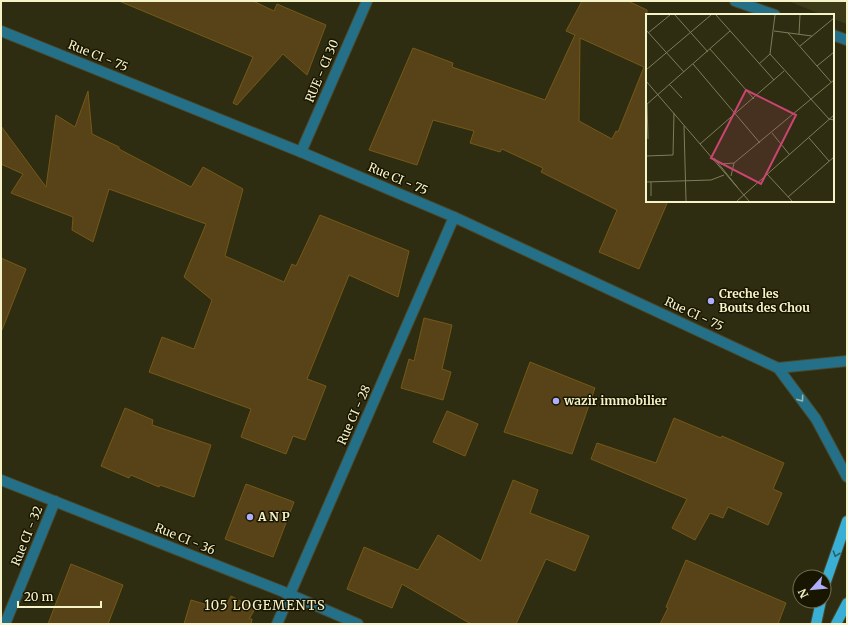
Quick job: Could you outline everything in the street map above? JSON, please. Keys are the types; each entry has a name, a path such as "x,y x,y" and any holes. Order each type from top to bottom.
{"main road":[{"path":"830,569 847,521"},
{"path":"836,624 847,603"},
{"path":"816,624 819,609"}],"street":[{"name":"RUE - CI 30","path":"301,152 367,1"},
{"path":"735,1 772,14"},
{"name":"Rue CI - 75","path":"1,31 301,152 454,217 778,368 816,419 847,477"},
{"path":"834,35 847,40"},
{"name":"Rue CI - 28","path":"277,624 454,217"},
{"path":"778,368 847,361"},
{"name":"Rue CI - 36","path":"1,480 289,594 358,624"},
{"name":"Rue CI - 32","path":"5,624 55,501"}],"shaded area":[{"path":"788,1 847,1 847,24 834,19 834,14 820,14"}],"building":[{"path":"119,1 253,1 274,11 277,4 326,25 307,75 283,54 237,105 233,103 253,57"},
{"path":"582,1 628,1 647,10 646,202 668,202 639,269 599,252 617,210 541,172 543,168 502,149 500,152 470,143 474,131 433,120 417,165 369,150 413,48 453,63 452,67 545,100 575,35 566,31","holes":["580,38 644,67 618,132 616,131 612,139 579,121"]},
{"path":"88,91 92,134 119,147 119,149 191,187 203,167 243,189 225,256 284,282 292,264 296,266 320,215 409,251 398,297 349,275 307,379 326,386 305,440 293,436 286,454 241,437 251,409 149,372 162,337 194,349 212,300 184,277 206,224 109,189 93,242 72,230 73,217 11,193 23,174 1,164 1,126 46,187 56,115 75,127"},
{"path":"1,258 26,269 2,330 1,329"},
{"path":"424,318 452,325 442,369 451,372 443,400 401,388 409,359 414,361"},
{"path":"530,362 595,388 572,454 504,432"},
{"path":"125,408 153,420 152,425 211,445 194,497 160,485 159,487 131,475 129,478 101,466"},
{"path":"447,411 478,424 465,456 433,442"},
{"path":"674,418 721,438 722,436 784,463 773,489 782,493 768,525 728,507 723,518 710,513 695,540 672,528 687,499 591,459 597,443 656,463"},
{"path":"513,480 538,490 530,513 589,536 575,571 546,559 516,624 471,624 402,584 392,608 347,589 364,547 418,570 438,535 481,561"},
{"path":"246,484 294,502 273,557 225,539"},
{"path":"686,560 786,603 778,624 660,624 668,608 666,607"},
{"path":"71,564 123,585 108,624 48,624"},
{"path":"231,596 255,609 249,619 252,619 251,624 184,624 191,600 224,610"}],"place":[{"name":"Creche les Bouts des Chou","path":"711,301"},
{"name":"wazir immobilier","path":"556,401"},
{"name":"A N P","path":"250,517"}],"district":[{"name":"105 LOGEMENTS","path":"265,605"}]}
